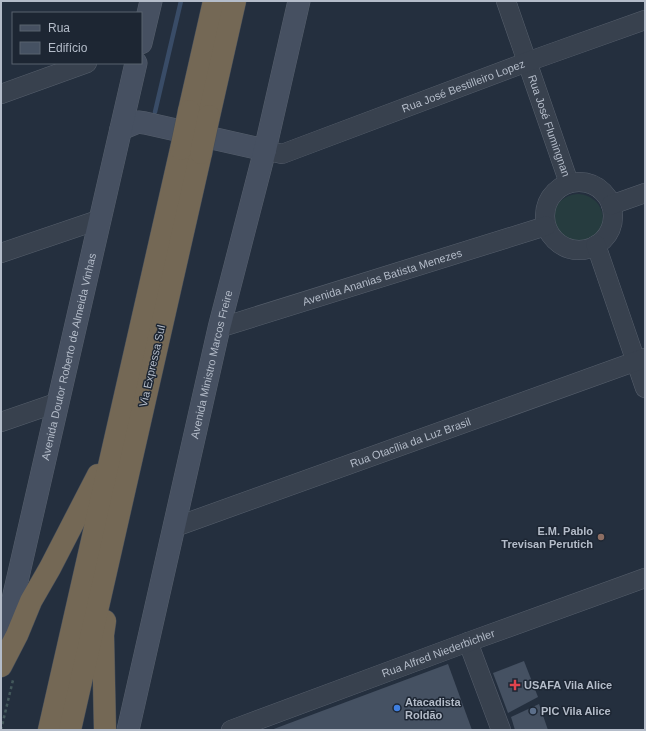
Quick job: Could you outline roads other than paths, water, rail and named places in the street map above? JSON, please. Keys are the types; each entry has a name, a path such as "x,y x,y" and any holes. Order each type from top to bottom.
{"highway":[{"name":"Via Expressa Sul","path":"70,730 106,572 199,113 214,1"},
{"name":"Via Expressa Sul","path":"199,113 235,1"},
{"name":"Via Expressa Sul","path":"49,730 114,442 191,151"},
{"path":"1,666 17,635 31,601 80,510 114,442"},
{"path":"105,730 103,635 106,610 106,572"}],"main road":[{"path":"142,39 151,1"},
{"name":"Avenida Ministro Marcos Freire","path":"128,730 219,328 274,152 299,1"},
{"name":"Avenida Doutor Roberto de Almeida Vinhas","path":"1,651 9,586 59,402 136,64"},
{"path":"121,129 138,122 274,152"}],"street":[{"name":"Rua José Flumingnan","path":"506,1 569,183"},
{"name":"Rua José Bestilleiro Lopez","path":"274,152 645,20"},
{"path":"1,94 85,64"},
{"path":"582,182 594,185 605,194 611,206 612,220 607,234 596,245 585,249 573,249 561,245 552,237 546,226 545,213 549,200 557,190 569,183 582,182"},
{"path":"611,206 645,193"},
{"path":"1,253 101,219"},
{"name":"Avenida Ananias Batista Menezes","path":"219,328 546,226"},
{"path":"596,245 640,360 645,388"},
{"name":"Rua Otacília da Luz Brasil","path":"175,527 640,360"},
{"path":"1,422 59,402"},
{"name":"Rua Alfred Niederbichler","path":"231,730 645,578"},
{"path":"468,642 501,730"}],"waterway":[{"path":"155,112 181,1"}],"place":[{"name":"E.M. Pablo Trevisan Perutich","path":"601,537"},
{"name":"USAFA Vila Alice","path":"515,685"},
{"name":"Atacadista Roldão","path":"397,708"},
{"name":"PIC Vila Alice","path":"533,711"}]}
